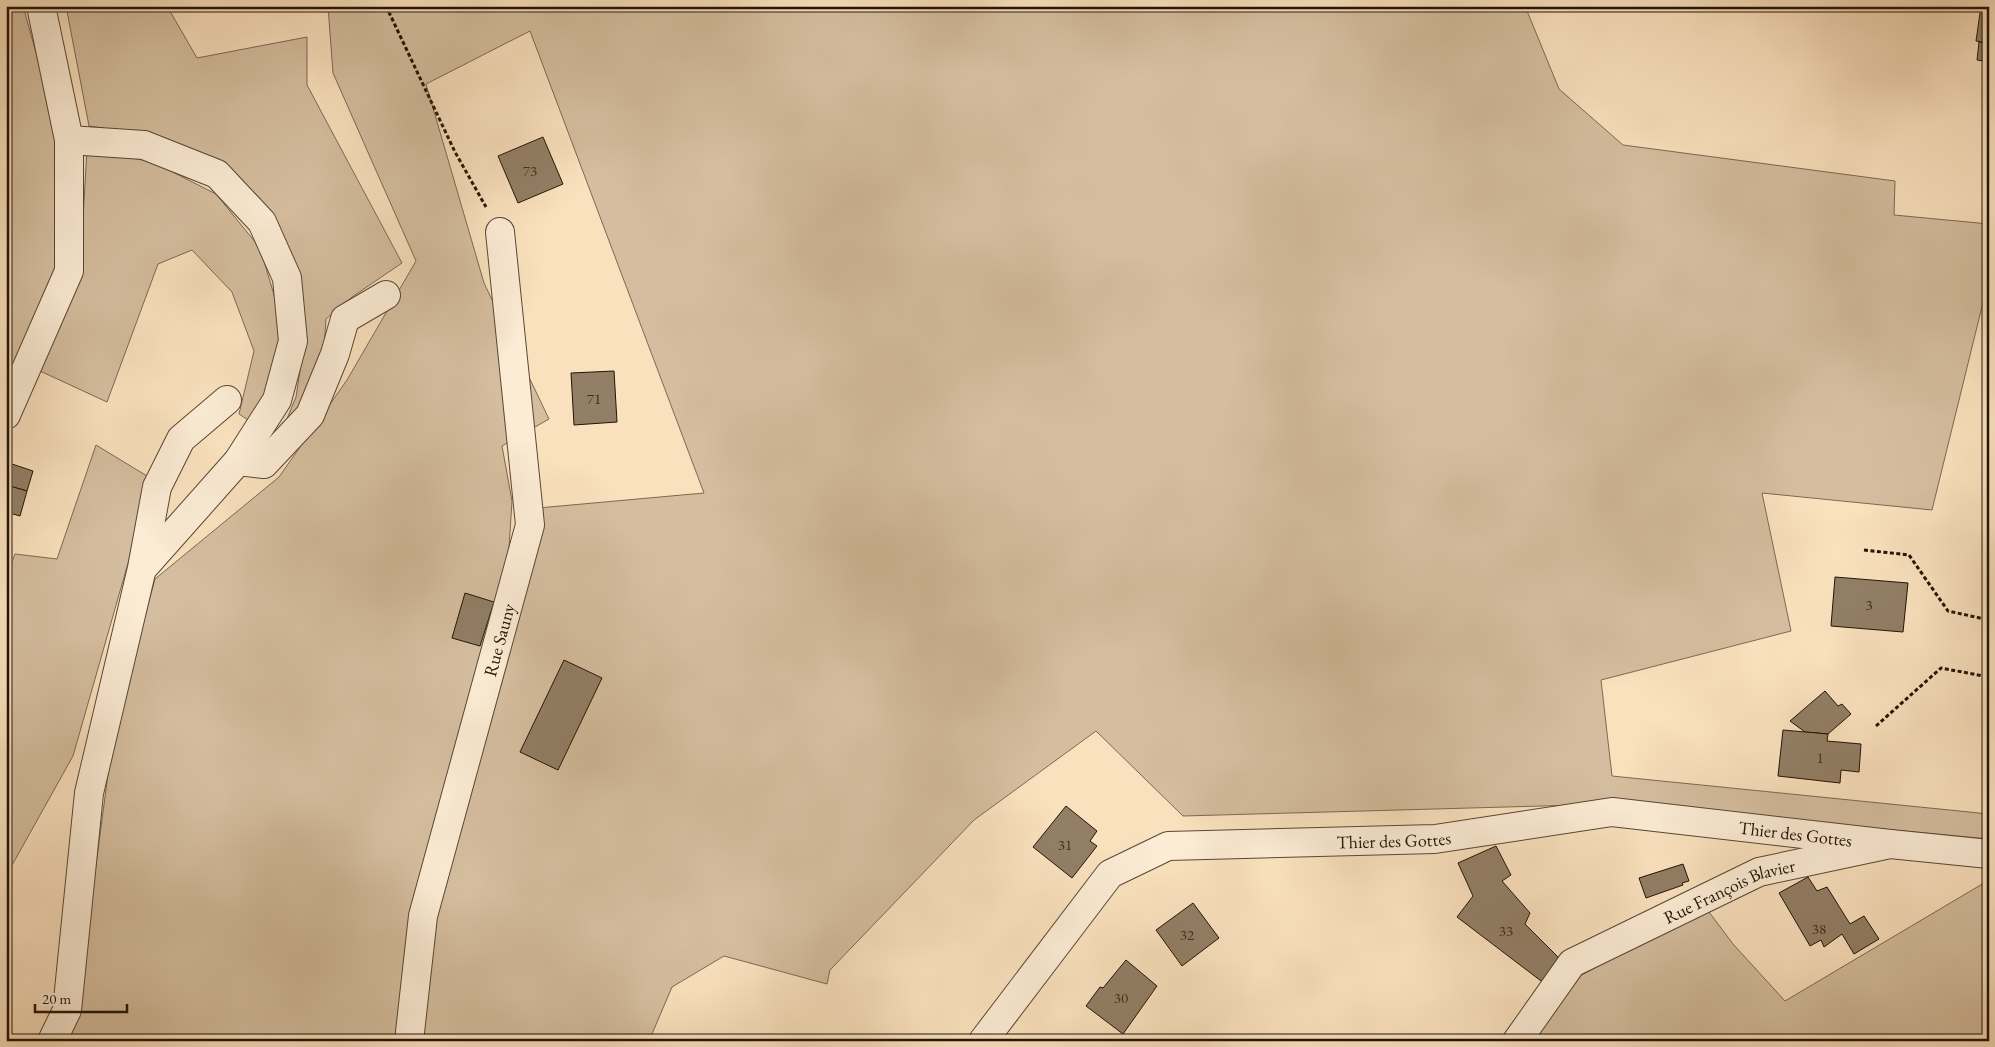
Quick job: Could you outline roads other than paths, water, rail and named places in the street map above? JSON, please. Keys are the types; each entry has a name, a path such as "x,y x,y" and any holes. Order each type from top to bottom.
{"street":[{"path":"6,415 69,271 69,140 41,6"},
{"path":"69,140 144,145 217,174 262,222 287,278 293,340 277,400 238,461 142,568"},
{"name":"Rue Sauny","path":"409,1041 424,916 530,525 500,232"},
{"path":"238,461 264,464 310,416 335,354 345,319 386,295"},
{"path":"52,1041 67,1010 89,793 142,568 157,487 181,439 227,400"},
{"name":"Thier des Gottes","path":"983,1041 1110,874 1168,846 1435,839 1612,812 1890,844"},
{"name":"Rue François Blavier","path":"1517,1041 1572,963 1759,872 1890,844 1989,854"}]}
